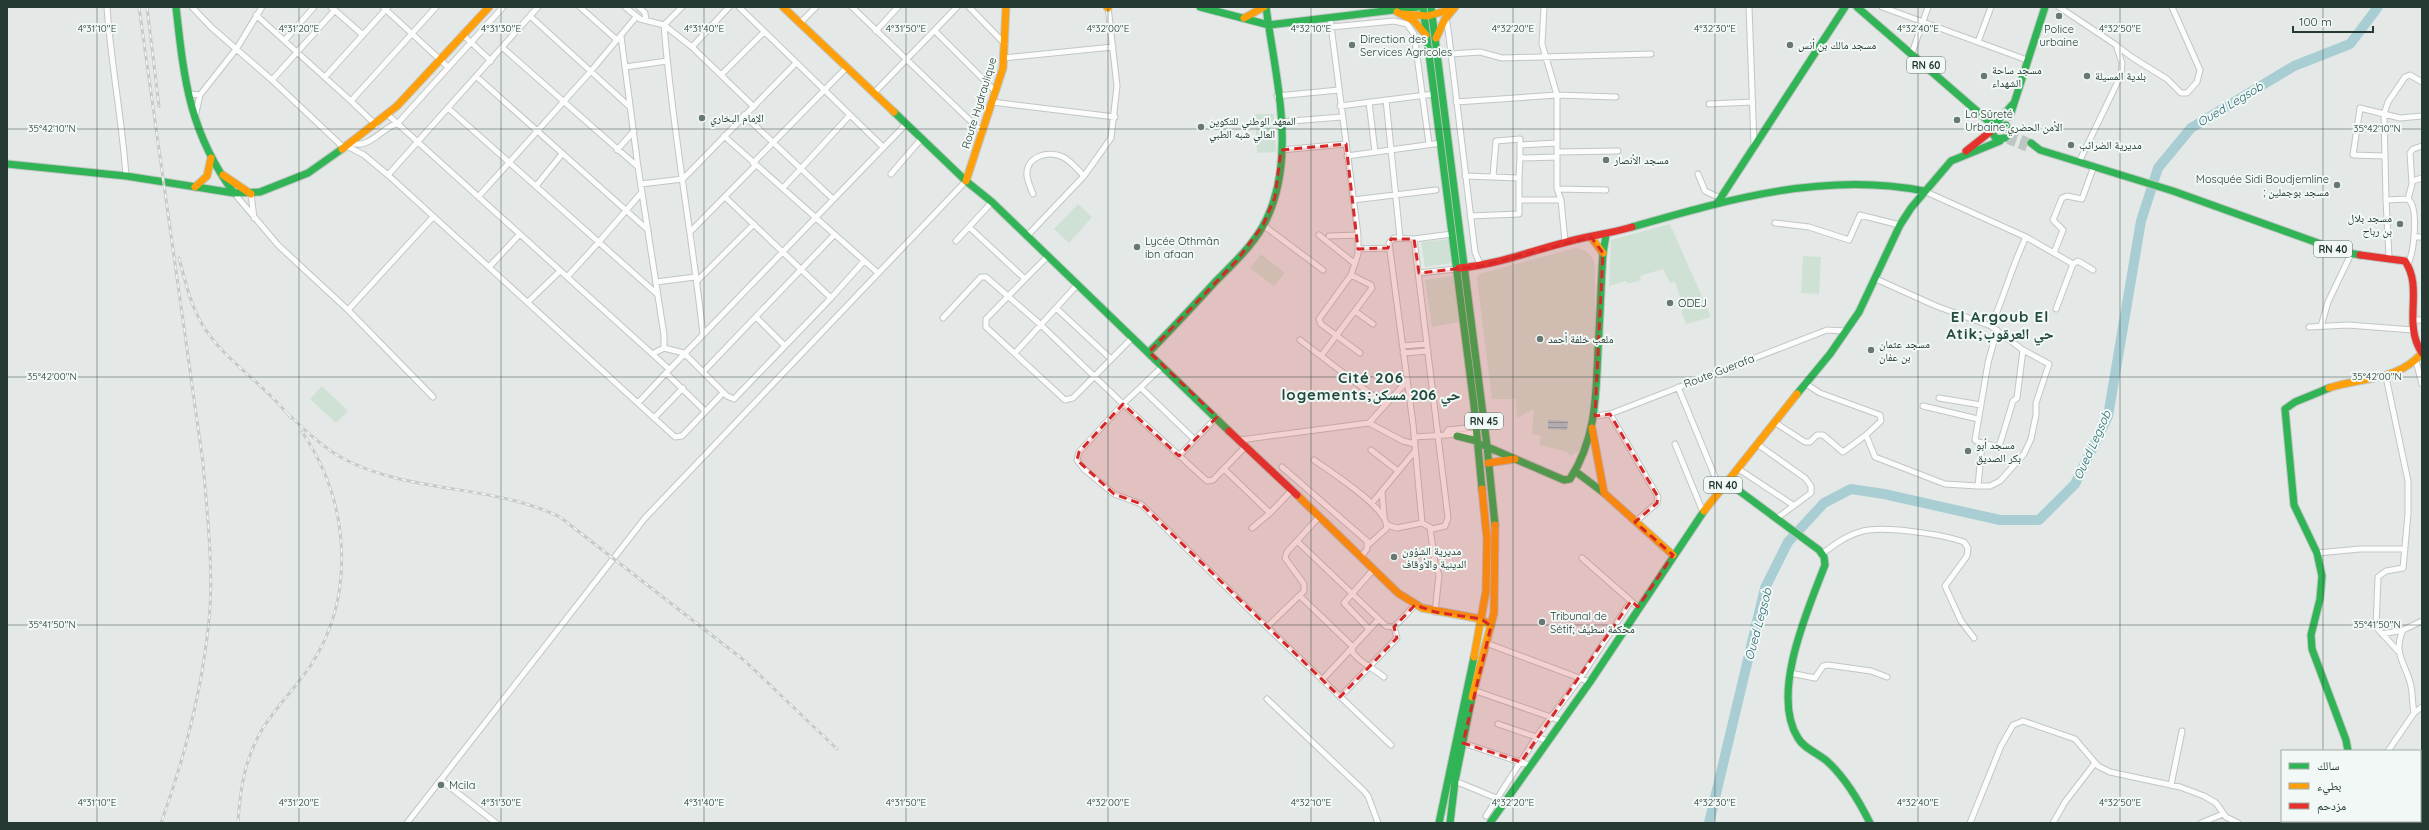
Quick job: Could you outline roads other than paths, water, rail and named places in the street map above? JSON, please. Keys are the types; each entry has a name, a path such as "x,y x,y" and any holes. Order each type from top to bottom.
{"main road":[{"path":"176,7 188,94 195,117 211,158 234,193"},
{"path":"7,164 126,176 234,193 251,194 275,188 308,173 348,146 388,115 431,70 462,34 489,7"},
{"path":"783,7 801,22 874,94 966,180 992,202 1077,286 1149,352 1292,490 1318,518 1398,593 1415,605 1434,612 1481,619 1491,626"},
{"name":"Route Hydraulique","path":"966,180 984,134 1004,58 1006,7"},
{"path":"1200,7 1268,25 1307,22 1418,7"},
{"path":"1149,352 1238,259 1263,225 1275,198 1281,150 1277,96 1265,7 1260,11 1244,18"},
{"name":"RN 45","path":"1423,7 1428,16 1436,39 1487,539 1486,591 1456,749 1439,823"},
{"name":"RN 45","path":"1431,7 1428,16 1427,37 1452,234 1460,268 1487,446 1495,550 1494,613 1473,690 1455,782 1450,820"},
{"path":"1394,11 1428,16 1444,14 1455,7"},
{"path":"1436,39 1444,21 1455,7"},
{"path":"1719,200 1845,7"},
{"name":"RN 60","path":"1857,7 2003,129"},
{"path":"2003,129 2045,7"},
{"path":"1394,11 1414,21 1427,37"},
{"path":"2003,129 2012,104"},
{"name":"RN 40","path":"1490,823 1501,800 1530,765 1590,682 1638,607 1703,512 1726,481 1806,384 1859,312 1876,279 1900,225 1924,191 1943,169 2003,129"},
{"name":"RN 40","path":"1961,156 2003,129"},
{"name":"RN 40","path":"2029,146 2173,191 2351,254 2363,257 2399,258 2408,264"},
{"path":"195,187 207,176 211,158"},
{"path":"218,170 251,194"},
{"path":"1460,268 1481,266 1565,242 1606,235 1719,200 1824,185 1878,184 1924,191"},
{"path":"1457,436 1476,436 1487,446 1515,459 1564,480 1570,479 1575,471 1592,426 1598,391 1602,253 1606,235"},
{"path":"1591,237 1602,253"},
{"path":"2348,750 2346,740 2338,723 2312,649 2311,635 2321,588 2320,564 2317,553 2294,504 2285,409 2300,400 2333,386 2386,377 2416,361 2422,353 2416,344 2413,330 2413,280 2408,264"},
{"path":"1592,426 1601,486 1604,493"},
{"path":"1488,463 1515,459"},
{"path":"1575,471 1604,493 1673,555"},
{"path":"1726,481 1777,518 1822,554 1825,565 1804,623 1790,673 1788,696 1792,729 1800,741 1824,758 1845,780 1870,823"},
{"path":"1450,820 1457,823"}],"street":[{"path":"107,7 112,62 122,120 126,176"},
{"path":"192,7 211,28 348,146 364,155 388,175 433,217 490,266 654,418 678,438 723,393"},
{"path":"195,117 200,94 236,48 262,7"},
{"path":"285,40 314,7"},
{"path":"351,101 436,7"},
{"path":"388,175 477,78 502,47 538,7"},
{"path":"580,7 619,38 625,67 657,294 661,307 664,348"},
{"path":"625,7 636,17 664,25 692,47 754,107"},
{"path":"638,7 645,13 646,20"},
{"path":"692,47 729,7"},
{"path":"739,7 884,147"},
{"path":"801,22 816,7"},
{"path":"852,7 984,134"},
{"path":"876,31 898,7"},
{"path":"874,94 957,7"},
{"path":"969,7 1005,44"},
{"path":"1027,236 1084,176 1111,138 1115,117 1117,86 1108,7"},
{"path":"1544,7 1542,44 1544,56 1549,62 1557,95 1557,189 1561,200 1565,242"},
{"path":"1749,7 1754,145"},
{"path":"1882,7 2027,60"},
{"path":"1912,53 1928,7"},
{"path":"1978,42 1991,7"},
{"path":"2059,7 2133,58 2167,79 2181,93 2187,93 2197,82 2200,70 2172,7"},
{"path":"325,78 386,8 448,67"},
{"path":"348,146 367,143 387,127 398,123 501,8"},
{"path":"679,8 664,25 666,61 691,231 703,335"},
{"path":"272,80 333,9 362,35"},
{"path":"1358,14 1358,24"},
{"path":"256,15 376,125"},
{"path":"530,16 630,107"},
{"path":"479,196 591,71 636,17"},
{"path":"1330,18 1340,106 1358,235 1358,249 1351,275 1320,317 1321,324 1360,353"},
{"path":"1307,22 1310,29 1394,21 1407,24 1411,28 1424,95 1429,144"},
{"path":"1444,21 1447,23 1475,252 1481,266"},
{"path":"935,31 995,91"},
{"path":"721,75 764,32"},
{"path":"462,34 490,61"},
{"path":"2079,162 2121,74 2122,63 2116,45"},
{"path":"502,47 638,167"},
{"path":"1004,58 1113,47"},
{"path":"1451,54 1480,52 1502,58 1651,54"},
{"path":"625,67 666,61"},
{"path":"642,184 683,179 796,63"},
{"path":"691,231 725,197 754,164 847,67"},
{"path":"431,70 439,78"},
{"path":"2389,257 2386,200 2386,159 2384,156 2384,114 2388,102 2405,77 2410,75 2422,82"},
{"path":"477,78 648,230"},
{"path":"1277,96 1339,90"},
{"path":"188,94 200,94"},
{"path":"1340,106 1434,94"},
{"path":"1456,102 1557,95 1616,97"},
{"path":"1386,100 1400,238"},
{"path":"992,102 1115,117"},
{"path":"1369,102 1374,152"},
{"path":"1709,104 1753,102"},
{"path":"448,108 536,186 598,244 657,294"},
{"path":"2384,156 2354,156 2352,153 2360,109 2400,118 2422,116"},
{"path":"388,115 652,354 705,412"},
{"path":"744,115 833,199"},
{"path":"783,188 850,115"},
{"path":"1279,122 1342,117"},
{"path":"638,403 684,353 906,124"},
{"path":"617,150 634,130"},
{"path":"724,136 834,235 878,272"},
{"path":"891,174 922,138"},
{"path":"1470,216 1519,214 1520,139 1496,141 1493,176"},
{"path":"1347,156 1441,143"},
{"path":"1520,145 1557,143"},
{"path":"1281,150 1346,144"},
{"path":"2408,264 2413,252 2414,237 2413,207 2408,199 2412,181 2410,153 2413,149 2422,146"},
{"path":"1520,158 1557,154 1618,151"},
{"path":"1033,194 1027,175 1031,163 1038,156 1046,153 1065,158 1084,176"},
{"path":"536,186 562,154"},
{"path":"2054,252 2063,230 2053,221 2062,198 2067,196 2082,199 2094,166"},
{"path":"1698,174 1705,191 1719,200"},
{"path":"1465,176 1519,178"},
{"path":"2412,181 2422,178"},
{"path":"407,823 645,518 966,180"},
{"path":"1557,189 1606,190"},
{"path":"1353,200 1436,190"},
{"path":"1924,191 2026,237 2073,264"},
{"path":"567,277 598,244 642,192"},
{"path":"234,193 254,220 278,245 348,310 433,397"},
{"path":"251,194 254,220"},
{"path":"725,197 831,298"},
{"path":"2386,200 2408,199"},
{"path":"1519,200 1561,200"},
{"path":"956,241 992,202"},
{"path":"1775,223 1809,227 1848,240 1860,215 1900,225"},
{"path":"348,310 433,217"},
{"path":"656,282 696,279 754,224"},
{"path":"1263,225 1323,270"},
{"path":"970,227 1025,279"},
{"path":"1422,523 1415,437 1402,346 1390,241 1400,238 1414,239 1452,234"},
{"path":"490,266 519,235"},
{"path":"703,372 834,235"},
{"path":"1319,235 1354,263"},
{"path":"1330,236 1358,235"},
{"path":"1992,326 2004,297 2014,263 2026,237"},
{"path":"2414,237 2422,237"},
{"path":"1387,525 1396,528 1422,523 1430,528 1445,526 1448,518 1414,239"},
{"path":"1358,249 1390,248"},
{"path":"2321,326 2328,302 2351,254"},
{"path":"1047,257 986,318 986,327 1015,352 1065,400 1073,398 1133,337"},
{"path":"652,354 664,348 684,353 723,393 730,399 736,398 784,345 831,298 864,260"},
{"path":"2056,309 2073,264 2078,260 2093,270"},
{"path":"1419,273 1460,268"},
{"path":"528,302 560,271"},
{"path":"1321,356 1372,287 1351,275"},
{"path":"943,318 981,277 988,278 1041,325 1093,376 1207,481 1213,480 1246,446"},
{"path":"1866,435 1873,454 1878,460 1950,485 1978,486 1995,484 2006,476 2024,454 2031,439 2036,415 2036,403 2049,364 2023,350 1992,326 1936,306 1876,279"},
{"path":"1015,352 1077,286"},
{"path":"1056,308 1111,359"},
{"path":"1355,311 1372,324"},
{"path":"756,317 784,345"},
{"path":"2413,320 2422,320"},
{"path":"2309,327 2348,325 2413,330"},
{"name":"Route Guerafa","path":"1594,416 1610,414 1827,330 1845,331"},
{"path":"1997,330 1991,347 1975,440 1982,444 1998,447 2013,402 2017,398 2023,350"},
{"path":"1300,340 1384,404"},
{"path":"1402,346 1427,344"},
{"path":"1403,353 1428,351"},
{"path":"2416,361 2422,384"},
{"path":"1163,366 1123,404 1079,452 1077,460 1084,469 1114,494 1140,504 1391,745"},
{"path":"2386,377 2408,482 2408,514 2403,568 2386,571 2378,577 2376,627 2398,651 2410,682 2414,713"},
{"path":"1369,423 1384,404 1407,381"},
{"path":"1774,422 1805,442 1810,442 1817,434 1823,435 1843,452 1866,435 1880,422 1882,417 1820,393 1806,384"},
{"path":"1678,387 1720,489"},
{"path":"654,418 683,388"},
{"path":"1141,388 1195,440"},
{"path":"1939,398 1981,405"},
{"path":"1923,406 1978,419"},
{"path":"1610,414 1658,497 1657,503 1635,522"},
{"path":"1179,456 1216,417"},
{"path":"1240,440 1369,423 1403,441 1415,444"},
{"path":"1445,435 1448,430 1476,436"},
{"path":"1415,437 1445,435 1457,436"},
{"path":"1675,444 1703,512"},
{"path":"1757,444 1809,482 1810,493 1777,518"},
{"path":"1978,486 1982,444"},
{"path":"1370,450 1398,470"},
{"path":"1372,503 1415,451"},
{"path":"1314,460 1372,503 1384,516"},
{"path":"1282,467 1362,537 1368,545"},
{"path":"1737,468 1793,505"},
{"path":"1224,469 1270,513"},
{"path":"1252,528 1270,513 1292,490"},
{"path":"1360,558 1368,545 1386,529 1387,525 1384,516 1382,492"},
{"path":"1267,627 1300,596 1305,589 1304,584 1284,558 1318,518"},
{"path":"1430,528 1440,582 1434,612"},
{"path":"1822,554 1848,537 1862,531 1877,530 1907,532 1964,542 1968,548 1967,556 1944,586 1961,621 1974,638"},
{"path":"1297,541 1378,620 1388,627 1394,627 1415,605"},
{"path":"2317,553 2360,549 2405,549"},
{"path":"1582,558 1638,607"},
{"path":"1369,629 1344,603 1373,570"},
{"path":"1300,596 1352,646 1353,653 1368,667 1384,677"},
{"path":"1486,816 1501,800 1537,736 1581,677 1631,601"},
{"path":"1322,680 1352,646 1378,620"},
{"path":"2382,634 2403,630 2422,621"},
{"path":"1340,697 1396,638 1394,627"},
{"path":"2398,651 2403,630"},
{"path":"1608,637 1616,643"},
{"path":"1486,643 1581,677 1590,682"},
{"path":"1790,673 1815,678 1826,665 1871,671 1887,677"},
{"path":"1473,690 1552,716 1562,721"},
{"path":"1267,699 1364,791 1368,796 1378,823"},
{"path":"2389,750 2414,713 2422,707"},
{"path":"1970,823 2001,746 2014,725 2018,723 2029,723 2075,740 2095,763 2110,772 2171,785 2211,799 2223,814 2238,823"},
{"path":"1498,724 1548,741"},
{"path":"2171,785 2182,731"},
{"path":"1463,743 1530,765"},
{"path":"2053,823 2065,802 2095,763"},
{"path":"441,780 496,823"},
{"path":"1455,782 1501,800"},
{"path":"2201,823 2223,814"}],"water":[{"path":"1548,420 1568,421 1567,430 1548,429"}],"waterway":[{"name":"Oued Legsob","path":"1709,823 1765,588 1788,542 1824,503 1851,489 1884,494 2000,520 2039,520 2075,484 2108,416 2141,221 2158,168 2191,128 2294,66 2350,44 2378,7"}],"tunnel":[{"path":"2010,134 2031,143"},
{"path":"2008,140 2028,148"}],"railway":[{"path":"139,7 203,463 211,582 206,646 197,698 178,773 161,823"},
{"path":"147,7 159,106"},
{"path":"179,258 194,308 211,337 233,361 281,406 291,418"},
{"path":"287,413 314,438 336,455 370,470 424,484 507,499 534,506 560,517 745,661 837,749"},
{"path":"238,823 244,774 252,750 263,728 311,665 326,637 336,608 341,578 341,547 338,517 330,487 318,459 302,432"}],"place":[{"name":"Police urbaine","path":"2059,16"},
{"name":"Direction des Services Agricoles","path":"1352,45"},
{"name":"مسجد مالك بن أنس","path":"1790,45"},
{"name":"مسجد ساحة الشهداء","path":"1984,76"},
{"name":"بلدية المسيلة","path":"2087,76"},
{"name":"الإمام البخاري","path":"702,118"},
{"name":"La Sûreté Urbaine;الأمن الحضري","path":"1957,120"},
{"name":"المعهد الوطني للتكوين العالي شبه الطبي","path":"1201,127"},
{"name":"مديرية الضرائب","path":"2071,145"},
{"name":"مسجد الأنصار","path":"1606,160"},
{"name":"Mosquée Sidi Boudjemline ; مسجد بوجملين","path":"2337,185"},
{"name":"مسجد بلال بن رباح","path":"2400,224"},
{"name":"Lycée Othmân ibn afaan","path":"1137,247"},
{"name":"ODEJ","path":"1670,303"},
{"name":"ملعب خلفة أحمد","path":"1540,339"},
{"name":"مسجد عثمان بن عفان","path":"1871,350"},
{"name":"مسجد أبو بكر الصديق","path":"1968,451"},
{"name":"مديرية الشؤون الدينية والأوقاف","path":"1394,557"},
{"name":"Tribunal de Sétif; محكمة سطيف","path":"1542,622"},
{"name":"Mcila","path":"441,785"}],"district":[{"name":"El Argoub El Atik;حي العرقوب","path":"2000,324"},
{"name":"Cité 206 logements;حي 206 مسكن","path":"1371,386"}]}
